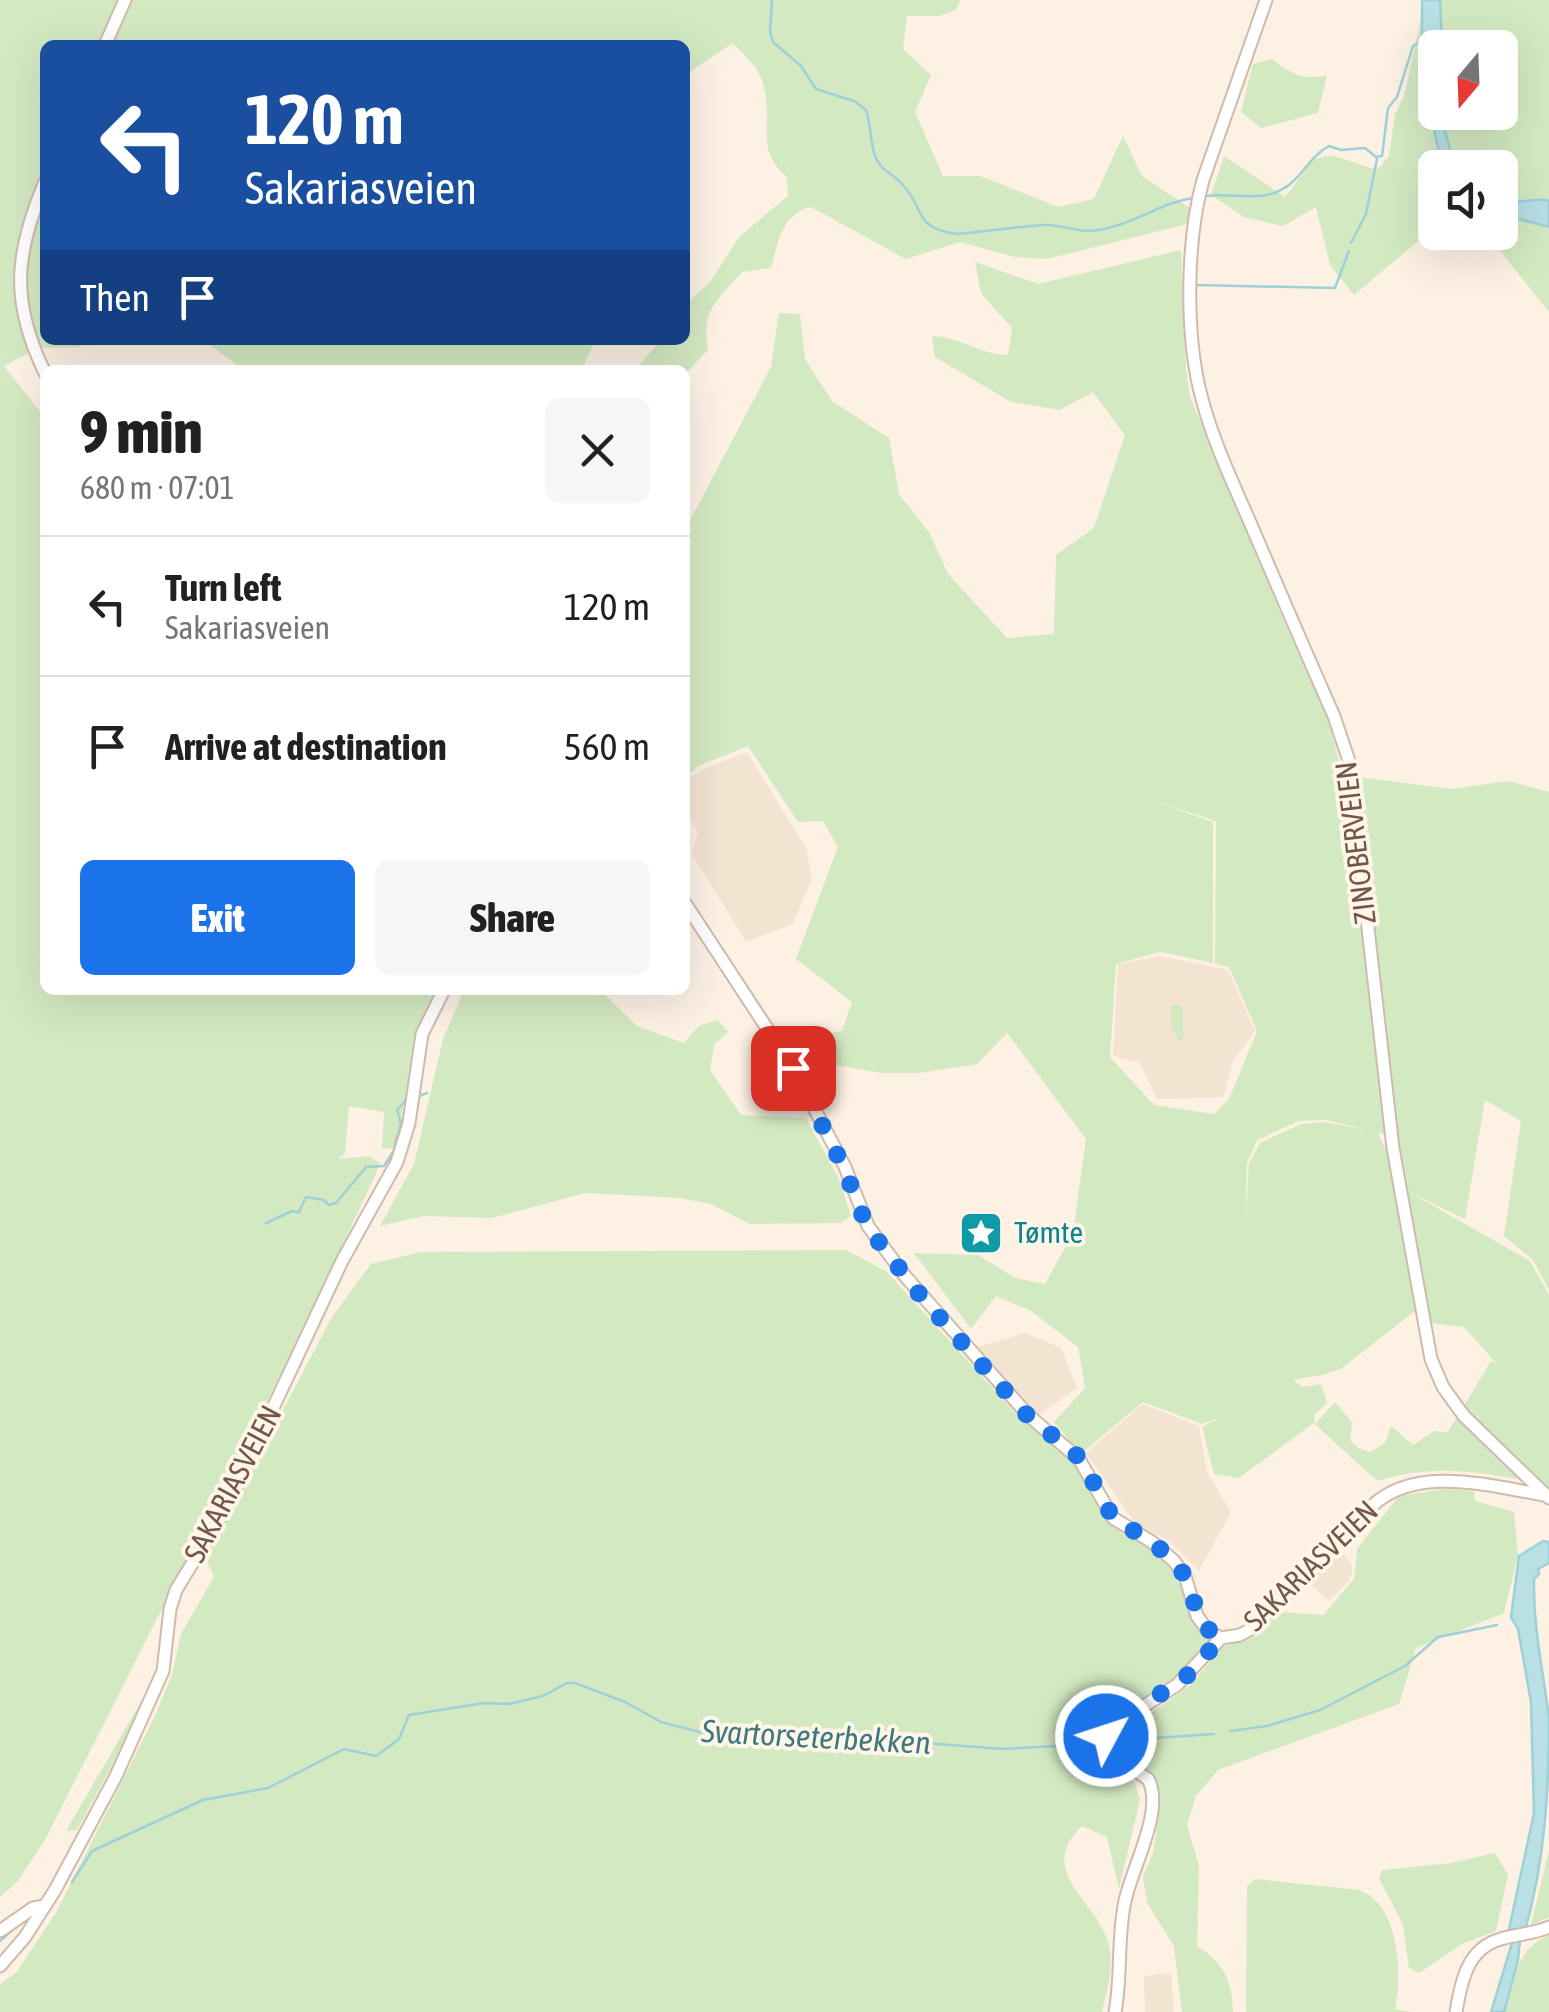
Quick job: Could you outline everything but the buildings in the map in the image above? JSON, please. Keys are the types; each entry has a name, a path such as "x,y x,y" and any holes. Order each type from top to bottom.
{"street":[{"path":"107,40 125,0"},
{"name":"ZINOBERVEIEN","path":"1266,0 1196,206 1190,247 1191,283 1195,362 1202,402 1334,716 1349,762 1393,1148 1428,1347 1443,1387 1464,1416 1546,1496"},
{"path":"40,195 24,236 19,282 25,322 42,365"},
{"name":"SAKARIASVEIEN","path":"690,910 793,1068 875,1237 924,1300 1026,1414 1080,1458 1113,1518 1174,1561 1185,1576 1202,1625 1221,1638 1251,1629 1372,1506 1395,1491 1424,1482 1444,1482 1546,1496"},
{"name":"SAKARIASVEIEN","path":"0,1966 25,1938 45,1906 116,1776 159,1683 168,1651 170,1609 180,1581 225,1510 352,1240 397,1162 409,1124 422,1034 442,995"},
{"path":"1115,2012 1125,1901 1154,1800 1148,1779 1108,1750 1106,1732 1113,1723 1183,1680 1221,1638"},
{"path":"0,1931 34,1908 45,1906"},
{"path":"1456,2012 1462,1981 1473,1958 1493,1942 1549,1927"}],"shaded area":[{"path":"747,752 806,848 812,879 793,924 746,942 692,854 698,833 690,818 690,778"},
{"path":"1160,956 1228,970 1255,1031 1232,1063 1224,1097 1157,1099 1140,1063 1113,1056 1118,964"},
{"path":"1026,1333 1061,1348 1077,1388 1035,1417 974,1348"},
{"path":"1143,1404 1199,1426 1207,1472 1231,1512 1199,1571 1169,1541 1135,1523 1086,1453"},
{"path":"1336,1546 1352,1564 1352,1571 1349,1581 1329,1601 1304,1579"},
{"path":"1171,1973 1174,2012 1145,2012 1144,1976"}],"green space":[{"path":"0,0 960,0 956,10 939,16 907,16 903,49 931,75 915,112 943,176 980,176 1058,207 1094,199 1123,136 1142,176 1190,208 1187,224 1047,259 1015,257 960,242 906,259 811,207 787,222 771,268 742,272 718,299 707,325 708,350 690,369 690,365 639,365 657,345 690,345 690,300 711,281 739,237 788,196 787,177 776,166 767,144 762,80 733,43 690,72 690,40 40,40 40,345 83,345 39,348 4,366 40,412 40,995 435,995 421,1028 394,1149 382,1148 384,1112 349,1106 345,1153 338,1159 368,1156 380,1163 374,1178 286,1364 46,1838 18,1881 0,1897"},
{"path":"1425,0 1549,0 1549,312 1497,250 1518,250 1518,150 1418,150 1418,241 1354,295 1330,265 1316,207 1283,226 1244,217 1211,195 1224,156 1285,197 1314,159 1331,155 1377,170 1389,156 1395,114 1404,96 1418,32 1418,130 1518,130 1518,30 1418,30"},
{"path":"1272,59 1298,75 1327,75 1318,113 1261,128 1241,112 1253,64"},
{"path":"1181,250 1190,397 1329,720 1342,775 1452,789 1508,781 1549,792 1549,1290 1533,1260 1504,1236 1521,1121 1485,1100 1465,1219 1409,1192 1530,1261 1549,1295 1549,1488 1539,1483 1458,1471 1419,1472 1377,1481 1315,1424 1335,1402 1352,1423 1350,1440 1358,1448 1370,1452 1385,1443 1391,1426 1413,1445 1434,1431 1448,1432 1491,1361 1497,1364 1464,1327 1430,1323 1397,1137 1378,1133 1388,1155 1415,1311 1342,1368 1293,1380 1303,1387 1321,1384 1327,1403 1314,1415 1315,1422 1239,1478 1214,1474 1202,1427 1223,1416 1202,1424 1143,1402 1081,1454 1054,1422 1085,1388 1078,1347 1031,1311 996,1296 971,1329 914,1253 978,1255 1015,1278 1045,1284 1073,1233 1086,1139 1007,1033 977,1064 918,1073 881,1073 797,1058 786,1042 842,1031 852,1002 796,959 838,847 823,821 798,822 748,746 698,766 690,773 690,521 771,367 779,313 800,314 805,359 832,401 889,438 899,494 929,532 948,574 1007,638 1054,634 1056,555 1094,528 1125,435 1093,392 1060,410 1011,402 935,357 932,336 1008,355 1012,328 981,293 975,262 1038,284","holes":["1141,797 1216,821 1215,964 1229,967 1257,1031 1229,1099 1214,1114 1154,1105 1110,1057 1116,964 1160,952 1213,963 1213,822","1326,1120 1367,1130 1324,1122 1301,1124 1260,1143 1249,1163 1245,1223 1247,1163 1257,1140 1299,1121"]},
{"path":"210,345 594,345 584,365 237,365"},
{"path":"462,995 605,995 637,1026 684,1043 699,1026 718,1020 728,1032 714,1045 710,1070 741,1115 806,1118 839,1179 851,1216 841,1223 750,1224 711,1204 680,1198 585,1193 492,1218 424,1216 380,1226 414,1164 443,1039"},
{"path":"1179,1004 1183,1009 1183,1043 1173,1031 1171,1021 1172,1006"},
{"path":"846,1250 886,1271 1015,1413 1059,1449 1079,1470 1103,1516 1121,1533 1144,1541 1165,1556 1202,1631 1213,1641 1172,1684 1102,1729 1097,1743 1107,1763 1134,1782 1140,1800 1119,1889 1107,1837 1082,1826 1069,1842 1064,1857 1072,1885 1108,1942 1110,1968 1102,2012 0,2012 0,1984 16,1973 57,1911 154,1718 172,1675 181,1634 214,1577 205,1557 332,1317 371,1264 421,1252"},
{"path":"1444,1489 1474,1491 1475,1501 1514,1512 1518,1555 1504,1613 1416,1648 1399,1704 1218,1770 1196,1796 1187,1825 1199,1866 1197,1946 1224,1973 1233,2012 1182,2012 1174,1946 1147,1903 1143,1877 1153,1853 1161,1799 1155,1780 1120,1748 1129,1728 1191,1685 1222,1647 1252,1638 1280,1612 1323,1615 1354,1579 1357,1549 1399,1496"},
{"path":"153,1681 133,1728 77,1830 66,1831"},
{"path":"1549,1850 1549,1917 1531,1925"},
{"path":"1495,1853 1508,1875 1496,1931 1462,1944 1419,1973 1409,1968 1403,1925 1379,1878 1382,1870 1451,1863"},
{"path":"1255,1879 1359,1890 1372,1898 1383,1909 1395,1941 1395,2009 1411,2012 1246,2012 1247,1886"},
{"path":"1549,1935 1549,2012 1504,2012 1523,1957"}],"water":[{"path":"1422,0 1440,0 1441,30 1422,30"},
{"path":"1434,130 1445,130 1450,150 1438,150"},
{"path":"1549,201 1549,227 1518,219 1518,202"},
{"path":"1543,1541 1549,1542 1549,1563 1538,1569 1534,1597 1549,1718 1545,1824 1538,1876 1526,1927 1521,1928 1518,1960 1504,2012 1491,2012 1512,1943 1513,1931 1509,1929 1534,1813 1531,1702 1518,1629 1511,1617 1519,1556"}],"waterway":[{"path":"772,0 773,42 801,66 816,89 854,101 866,110 877,161 902,184 933,227 957,234 1043,225 1095,231 1193,198"},
{"path":"1206,196 1260,196 1280,190 1329,146 1341,150 1365,148 1376,157 1382,156 1388,108 1397,97 1413,46 1418,43"},
{"path":"1351,243 1366,214 1377,159"},
{"path":"1196,285 1335,288 1349,251"},
{"path":"419,1096 427,1093"},
{"path":"395,1144 401,1123 397,1110 408,1098"},
{"path":"266,1223 292,1211 299,1212 306,1197 324,1200 329,1205 336,1203 366,1167 384,1166 393,1152"},
{"name":"Svartorseterbekken","path":"1230,1731 1267,1726 1320,1710 1405,1666 1438,1637 1497,1625"},
{"name":"Svartorseterbekken","path":"72,1882 92,1851 203,1800 268,1788 344,1749 376,1756 399,1739 409,1715 484,1703 509,1704 543,1696 567,1683 625,1702 661,1722 719,1737 754,1732 802,1742 832,1743 858,1738 1003,1749 1094,1744"},
{"name":"Svartorseterbekken","path":"1115,1748 1126,1740 1214,1734"},
{"name":"Svartorseterbekken","path":"0,1941 18,1925"}],"place":[{"name":"Tømte","path":"981,1233"}],"route":[{"path":"793,1068 875,1237 924,1300 1026,1414 1080,1458 1113,1518 1174,1561 1185,1576 1202,1625 1221,1638 1183,1680 1113,1723 1106,1736"}]}
